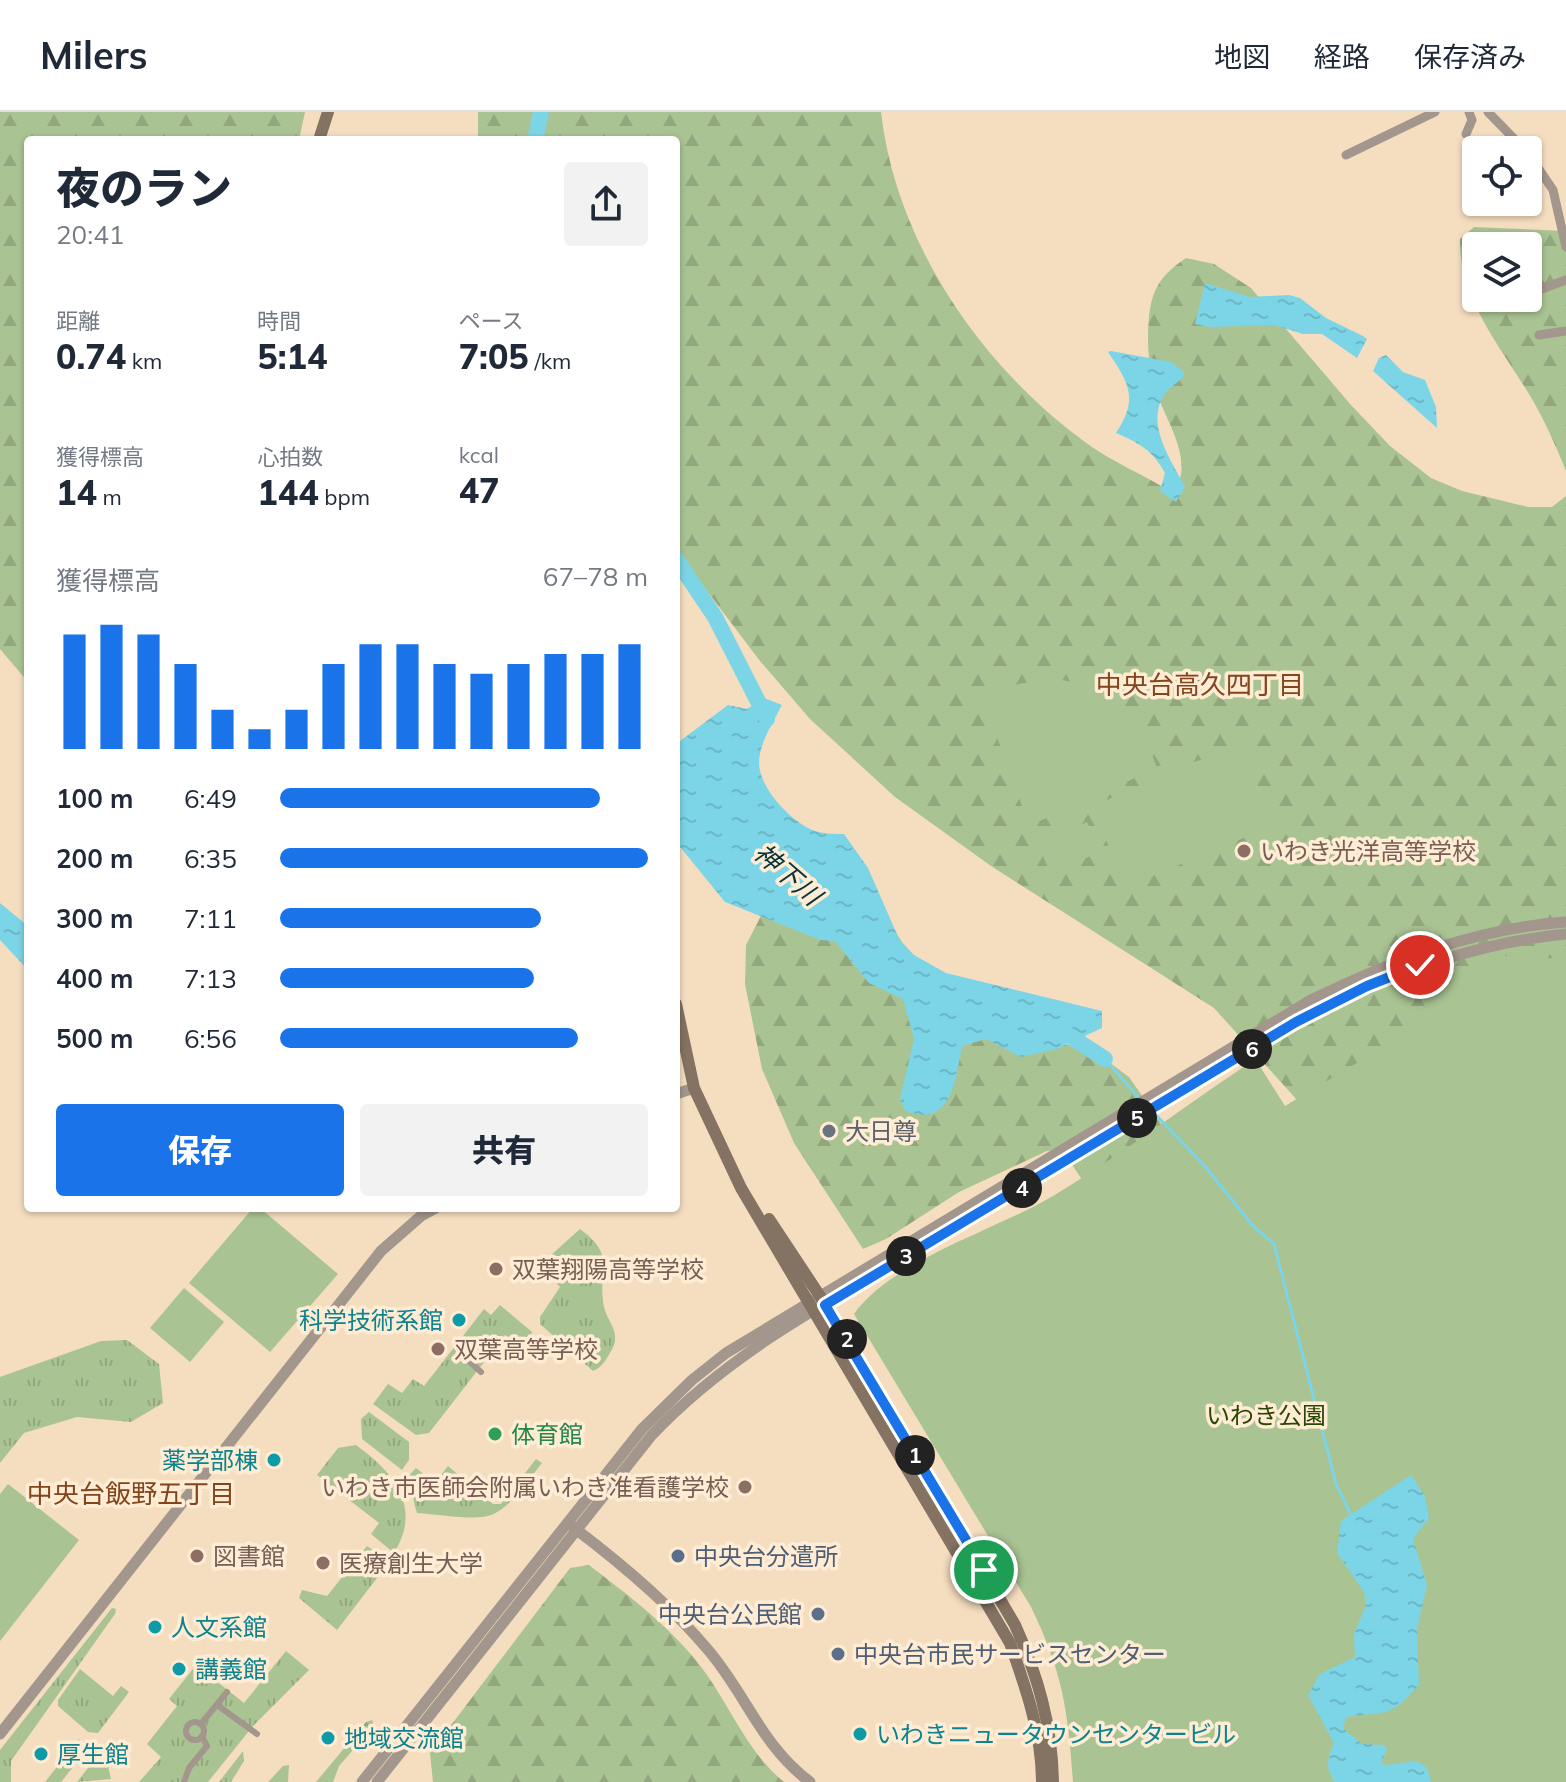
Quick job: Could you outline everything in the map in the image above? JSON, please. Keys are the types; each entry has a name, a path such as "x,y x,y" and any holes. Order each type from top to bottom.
{"main road":[{"path":"320,136 328,112"},
{"path":"680,1023 694,1088 736,1176 1015,1625 1034,1669 1052,1738 1053,1782"},
{"path":"816,1303 1010,1643 1030,1698 1042,1763 1042,1782"}],"street":[{"path":"1346,155 1435,112"},
{"path":"1466,134 1472,120 1469,112"},
{"path":"1488,112 1511,136"},
{"path":"1542,175 1553,190 1566,247"},
{"path":"1542,289 1566,280"},
{"path":"1539,335 1566,331"},
{"path":"362,1782 573,1526 677,1409 732,1364 816,1303 1311,1000 1411,955 1485,934 1566,922"},
{"path":"1485,934 1489,947"},
{"path":"816,1303 1330,1004 1420,965 1489,947 1566,934"},
{"path":"680,1093 694,1088"},
{"path":"0,1734 381,1251 431,1212"},
{"path":"459,1342 470,1362 481,1372"},
{"path":"377,1782 573,1526"},
{"path":"573,1526 679,1617 711,1653 772,1748 810,1782"},
{"path":"184,1782 189,1768 207,1746 201,1724 227,1692"},
{"path":"217,1705 257,1734"},
{"path":"201,1724 192,1722 186,1733 192,1739 202,1736"}],"green space":[{"path":"0,112 305,112 300,136 24,136 24,677 0,649"},
{"path":"478,112 881,112 890,161 905,210 926,256 952,301 982,343 1016,381 1053,416 1110,458 1166,489 1176,489 1181,476 1179,448 1152,379 1148,325 1150,307 1160,283 1186,258 1214,264 1251,288 1351,405 1390,446 1431,478 1462,491 1528,507 1552,507 1566,496 1566,1782 1315,1120 1214,1008 991,866 895,797 810,719 760,661 680,555 680,136 478,136"},
{"path":"1474,227 1566,231 1566,471 1529,393 1479,312 1542,312 1542,232 1468,232"},
{"path":"1051,678 1090,686 1116,703 1141,733 1157,768 1040,821 1025,814 986,707 1008,686"},
{"path":"1238,750 1253,774 1272,826 1136,883 1111,853 1093,806 1193,762"},
{"path":"1087,822 1100,852 1086,858 1073,828"},
{"path":"1069,830 1082,859 1068,866 1055,836"},
{"path":"1051,837 1065,868 1051,874 1037,843"},
{"path":"765,908 883,912 924,977 1060,1043 1098,1054 1129,1077 1163,1126 1083,1181 1062,1150 1047,1151 959,1192 886,1239 863,1249 794,1143 762,1069 745,984 746,945"},
{"name":"いわき公園","path":"1515,954 1566,960 1566,1782 1073,1782 1062,1692 1050,1652 1031,1607 854,1314 871,1295 893,1278 946,1248 1053,1196 1256,1060 1285,1106 1380,1049 1471,964"},
{"path":"250,1212 265,1212 338,1274 270,1352 189,1283"},
{"path":"580,1229 602,1254 604,1309 615,1338 605,1361 593,1371 540,1324 540,1317 560,1287 540,1265"},
{"path":"184,1288 224,1322 190,1362 150,1328"},
{"path":"500,1305 532,1332 528,1351 505,1335 429,1433 416,1435 373,1404 388,1384 402,1393 413,1379 424,1386 484,1309 491,1315"},
{"path":"127,1340 159,1364 163,1403 131,1422 77,1417 24,1433 0,1463 0,1377 101,1341"},
{"path":"369,1412 409,1442 409,1460 402,1470 362,1439 361,1419"},
{"path":"356,1445 382,1467 400,1492 406,1520 394,1553 371,1534 379,1523 317,1475 338,1448"},
{"path":"536,1459 542,1463 512,1499 491,1515 464,1517 417,1513 407,1478 416,1468 435,1483 448,1466 493,1504 501,1504"},
{"path":"8,1484 79,1540 0,1641 0,1494"},
{"path":"367,1546 387,1560 387,1565 337,1630 299,1598 302,1590 327,1596"},
{"path":"589,1565 647,1611 686,1649 709,1678 759,1756 784,1782 433,1782 430,1753 570,1568"},
{"path":"112,1608 116,1609 115,1614 11,1761 11,1782 0,1782 0,1750"},
{"path":"286,1651 309,1670 253,1726 208,1782 139,1782 161,1757 147,1744 177,1706 169,1699 196,1665 244,1703"},
{"path":"80,1669 113,1696 121,1686 129,1692 98,1733 88,1732 58,1706 58,1700"},
{"path":"372,1720 374,1726 339,1766 333,1782 316,1782 366,1722"},
{"path":"79,1739 87,1750 61,1782 45,1782"},
{"path":"243,1751 244,1761 231,1782 219,1782"},
{"path":"99,1754 106,1758 111,1779 77,1782"},
{"path":"289,1765 288,1782 268,1782 283,1766"}],"water":[{"path":"1205,283 1250,297 1289,295 1300,298 1326,318 1367,339 1357,358 1322,334 1303,334 1274,325 1210,327 1195,324"},
{"path":"1108,352 1171,362 1185,373 1164,395 1157,418 1162,442 1185,487 1176,502 1160,491 1165,473 1150,452 1116,433 1129,401 1126,382"},
{"path":"1386,355 1403,372 1425,380 1436,407 1437,428 1373,371 1379,358"},
{"path":"764,698 782,705 761,748 759,764 765,784 780,805 799,822 819,832 844,834 868,868 899,939 914,955 946,973 1102,1011 1102,1028 1057,1049 1021,1057 986,1039 962,1046 953,1086 942,1107 920,1115 905,1110 900,1099 914,1039 903,999 869,983 835,941 821,940 725,902 680,847 680,741 728,705 747,709"},
{"path":"0,903 24,923 24,966 0,940"},
{"path":"1411,1475 1425,1496 1429,1518 1413,1539 1427,1585 1417,1629 1419,1685 1393,1709 1346,1718 1343,1728 1362,1744 1385,1745 1387,1749 1381,1763 1385,1765 1417,1761 1427,1768 1431,1782 1335,1782 1328,1762 1334,1743 1308,1695 1320,1674 1355,1657 1354,1634 1366,1605 1364,1592 1337,1553 1341,1521"}],"waterway":[{"name":"神下川","path":"536,136 541,112"},
{"name":"神下川","path":"680,565 715,617 767,719"},
{"name":"神下川","path":"1059,1029 1105,1059"},
{"path":"1105,1059 1139,1098"},
{"path":"1153,1112 1203,1164 1253,1226 1274,1244 1336,1484 1350,1513"}],"place":[{"name":"いわき光洋高等学校","path":"1244,851"},
{"name":"大日尊","path":"829,1131"},
{"name":"双葉翔陽高等学校","path":"496,1269"},
{"name":"科学技術系館","path":"459,1320"},
{"name":"双葉高等学校","path":"438,1349"},
{"name":"体育館","path":"495,1434"},
{"name":"薬学部棟","path":"274,1460"},
{"name":"いわき市医師会附属いわき准看護学校","path":"745,1487"},
{"name":"図書館","path":"197,1556"},
{"name":"中央台分遣所","path":"678,1556"},
{"name":"医療創生大学","path":"323,1563"},
{"name":"中央台公民館","path":"818,1614"},
{"name":"人文系館","path":"155,1627"},
{"name":"中央台市民サービスセンター","path":"838,1654"},
{"name":"講義館","path":"179,1669"},
{"name":"いわきニュータウンセンタービル","path":"860,1734"},
{"name":"地域交流館","path":"328,1738"},
{"name":"厚生館","path":"41,1754"}],"district":[{"name":"中央台高久四丁目","path":"1200,684"},
{"name":"中央台飯野五丁目","path":"131,1493"}],"route":[{"path":"984,1570 825,1305 1296,1022 1367,986 1420,965"}]}
